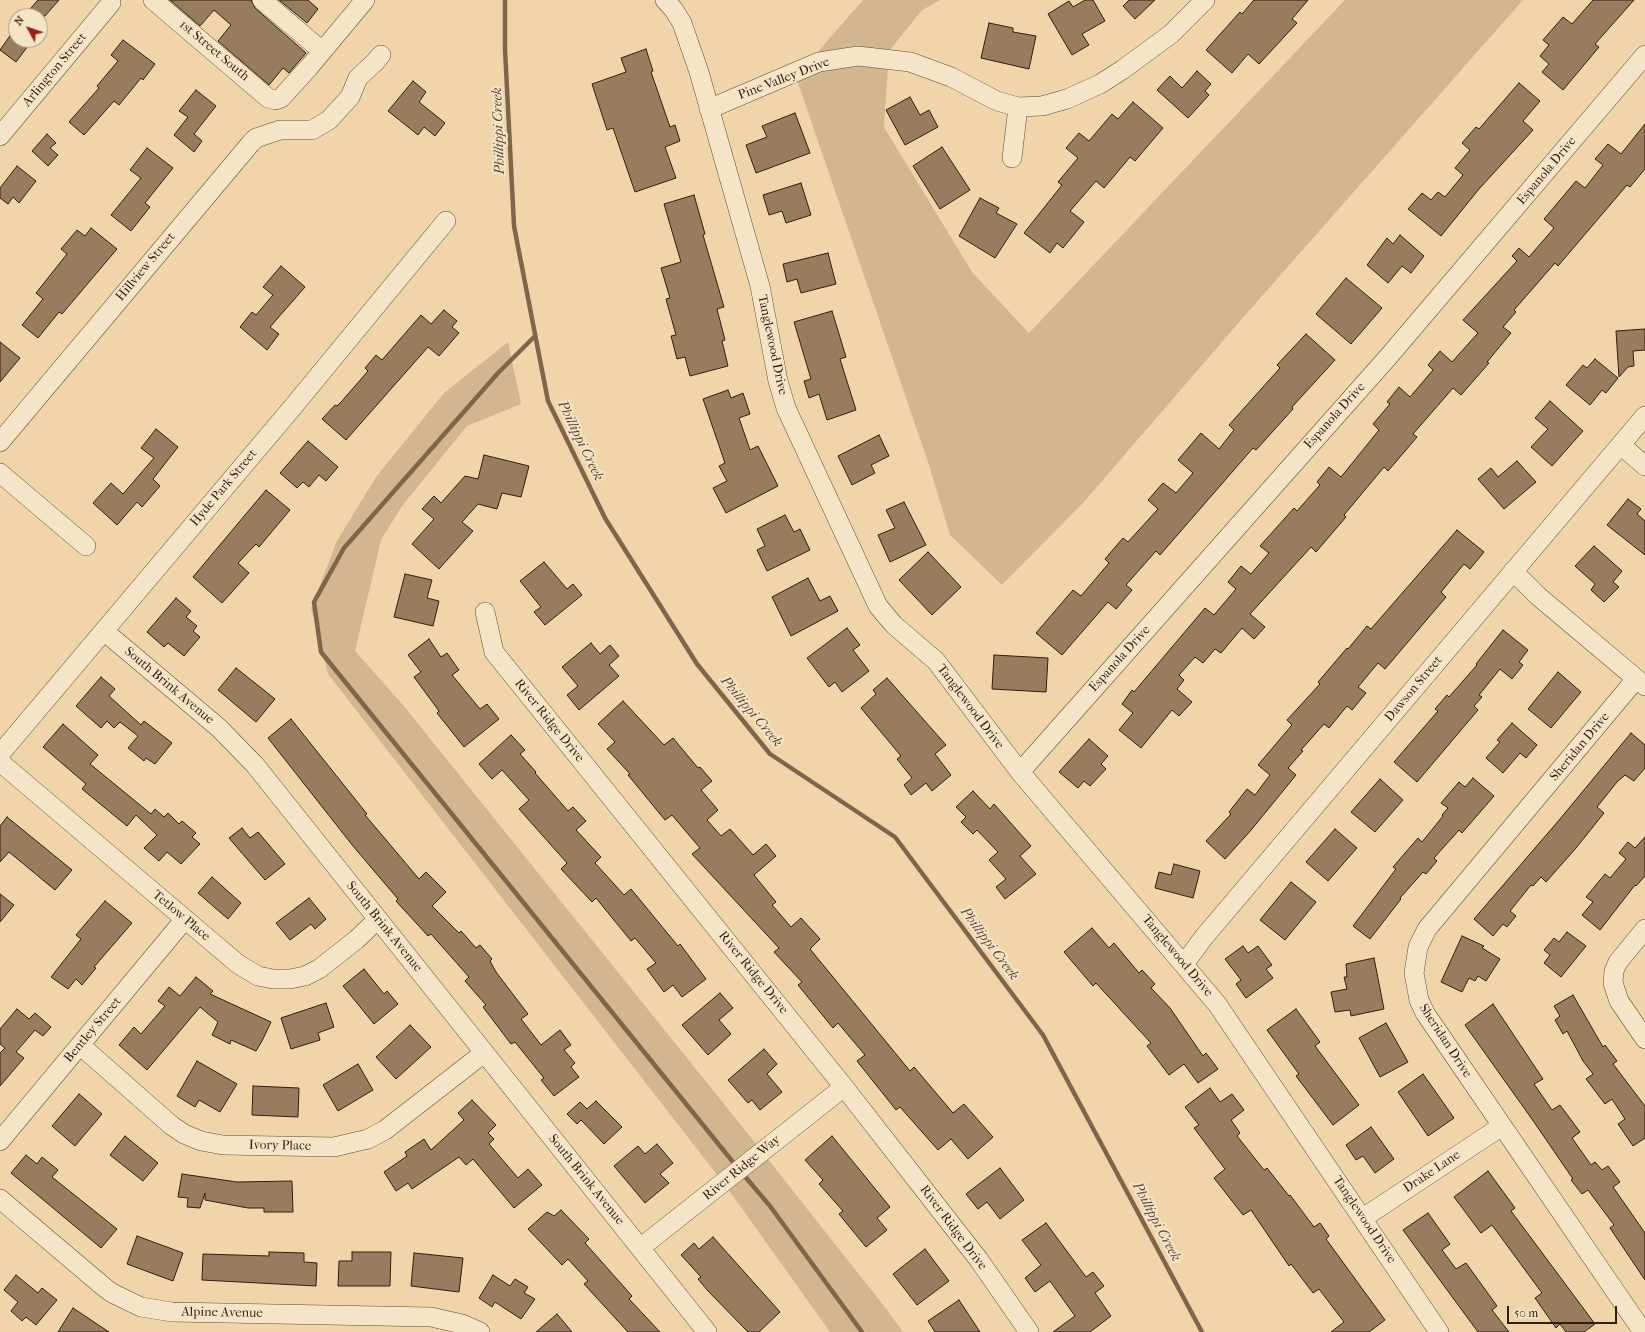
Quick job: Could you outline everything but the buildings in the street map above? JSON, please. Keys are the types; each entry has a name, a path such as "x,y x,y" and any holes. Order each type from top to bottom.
{"street":[{"name":"1st Street South","path":"153,0 268,98 275,100 281,98 322,51"},
{"path":"262,0 322,51 365,0"},
{"name":"Tanglewood Drive","path":"665,0 674,10 682,23 710,109 760,286 778,382 795,430 878,606 894,625 936,662 1020,772 1217,1004 1439,1332"},
{"name":"Pine Valley Drive","path":"710,109 819,62 858,56 894,58 925,66 951,77 985,96 1018,107 1042,106 1067,100 1100,84 1146,54 1171,34 1205,0"},
{"name":"Arlington Street","path":"0,136 110,3"},
{"name":"Hillview Street","path":"0,442 251,143 256,138 280,130 312,130 329,120 350,97 358,78 381,55"},
{"name":"Espanola Drive","path":"1020,772 1389,356 1645,55"},
{"path":"1012,158 1018,107"},
{"name":"Hyde Park Street","path":"0,754 292,408 446,221"},
{"name":"Dawson Street","path":"1184,964 1204,937 1645,416"},
{"path":"1621,444 1645,466"},
{"path":"0,473 86,546"},
{"path":"1513,572 1538,596 1641,683"},
{"name":"River Ridge Drive","path":"485,612 494,652 844,1087 979,1260 1029,1332"},
{"name":"South Brink Avenue","path":"104,631 239,747 707,1332"},
{"name":"Sheridan Drive","path":"1641,683 1427,929 1418,947 1415,983 1419,1000 1425,1013 1643,1332"},
{"name":"Tetlow Place","path":"0,762 246,970 258,976 273,979 290,979 305,976 319,969 356,940 378,919"},
{"name":"Bentley Street","path":"0,1141 185,919"},
{"path":"1645,929 1618,962 1614,972 1613,982 1619,1001 1645,1039"},
{"name":"Ivory Place","path":"80,1045 171,1125 184,1134 201,1141 223,1145 334,1148 368,1139 385,1130 484,1053"},
{"name":"River Ridge Way","path":"640,1248 844,1087"},
{"name":"Drake Lane","path":"1363,1218 1502,1126"},
{"name":"Alpine Avenue","path":"0,1199 104,1287 112,1293 141,1307 172,1312 431,1317 462,1324 480,1332"}],"shaded area":[{"path":"863,0 941,0 922,10 890,50 815,55"},
{"path":"1345,0 1523,0 1247,313 1083,503 1002,585 950,535 929,465 797,80 822,70 846,65 888,66 884,127 972,272 1029,333"},
{"path":"508,342 521,404 467,426 402,506 381,540 355,651 403,705 757,1145 718,1176 328,674 311,608 337,541 376,477 444,393"},
{"path":"767,1158 903,1332 830,1332 728,1189"}],"waterway":[{"name":"Phillippi Creek","path":"505,0 505,49 514,226 548,401 605,518 697,664 770,754 895,837 1043,1035 1202,1332"},
{"path":"535,336 498,373 344,548 314,602 321,652 737,1167"},
{"path":"742,1173 770,1206 862,1332"}]}
